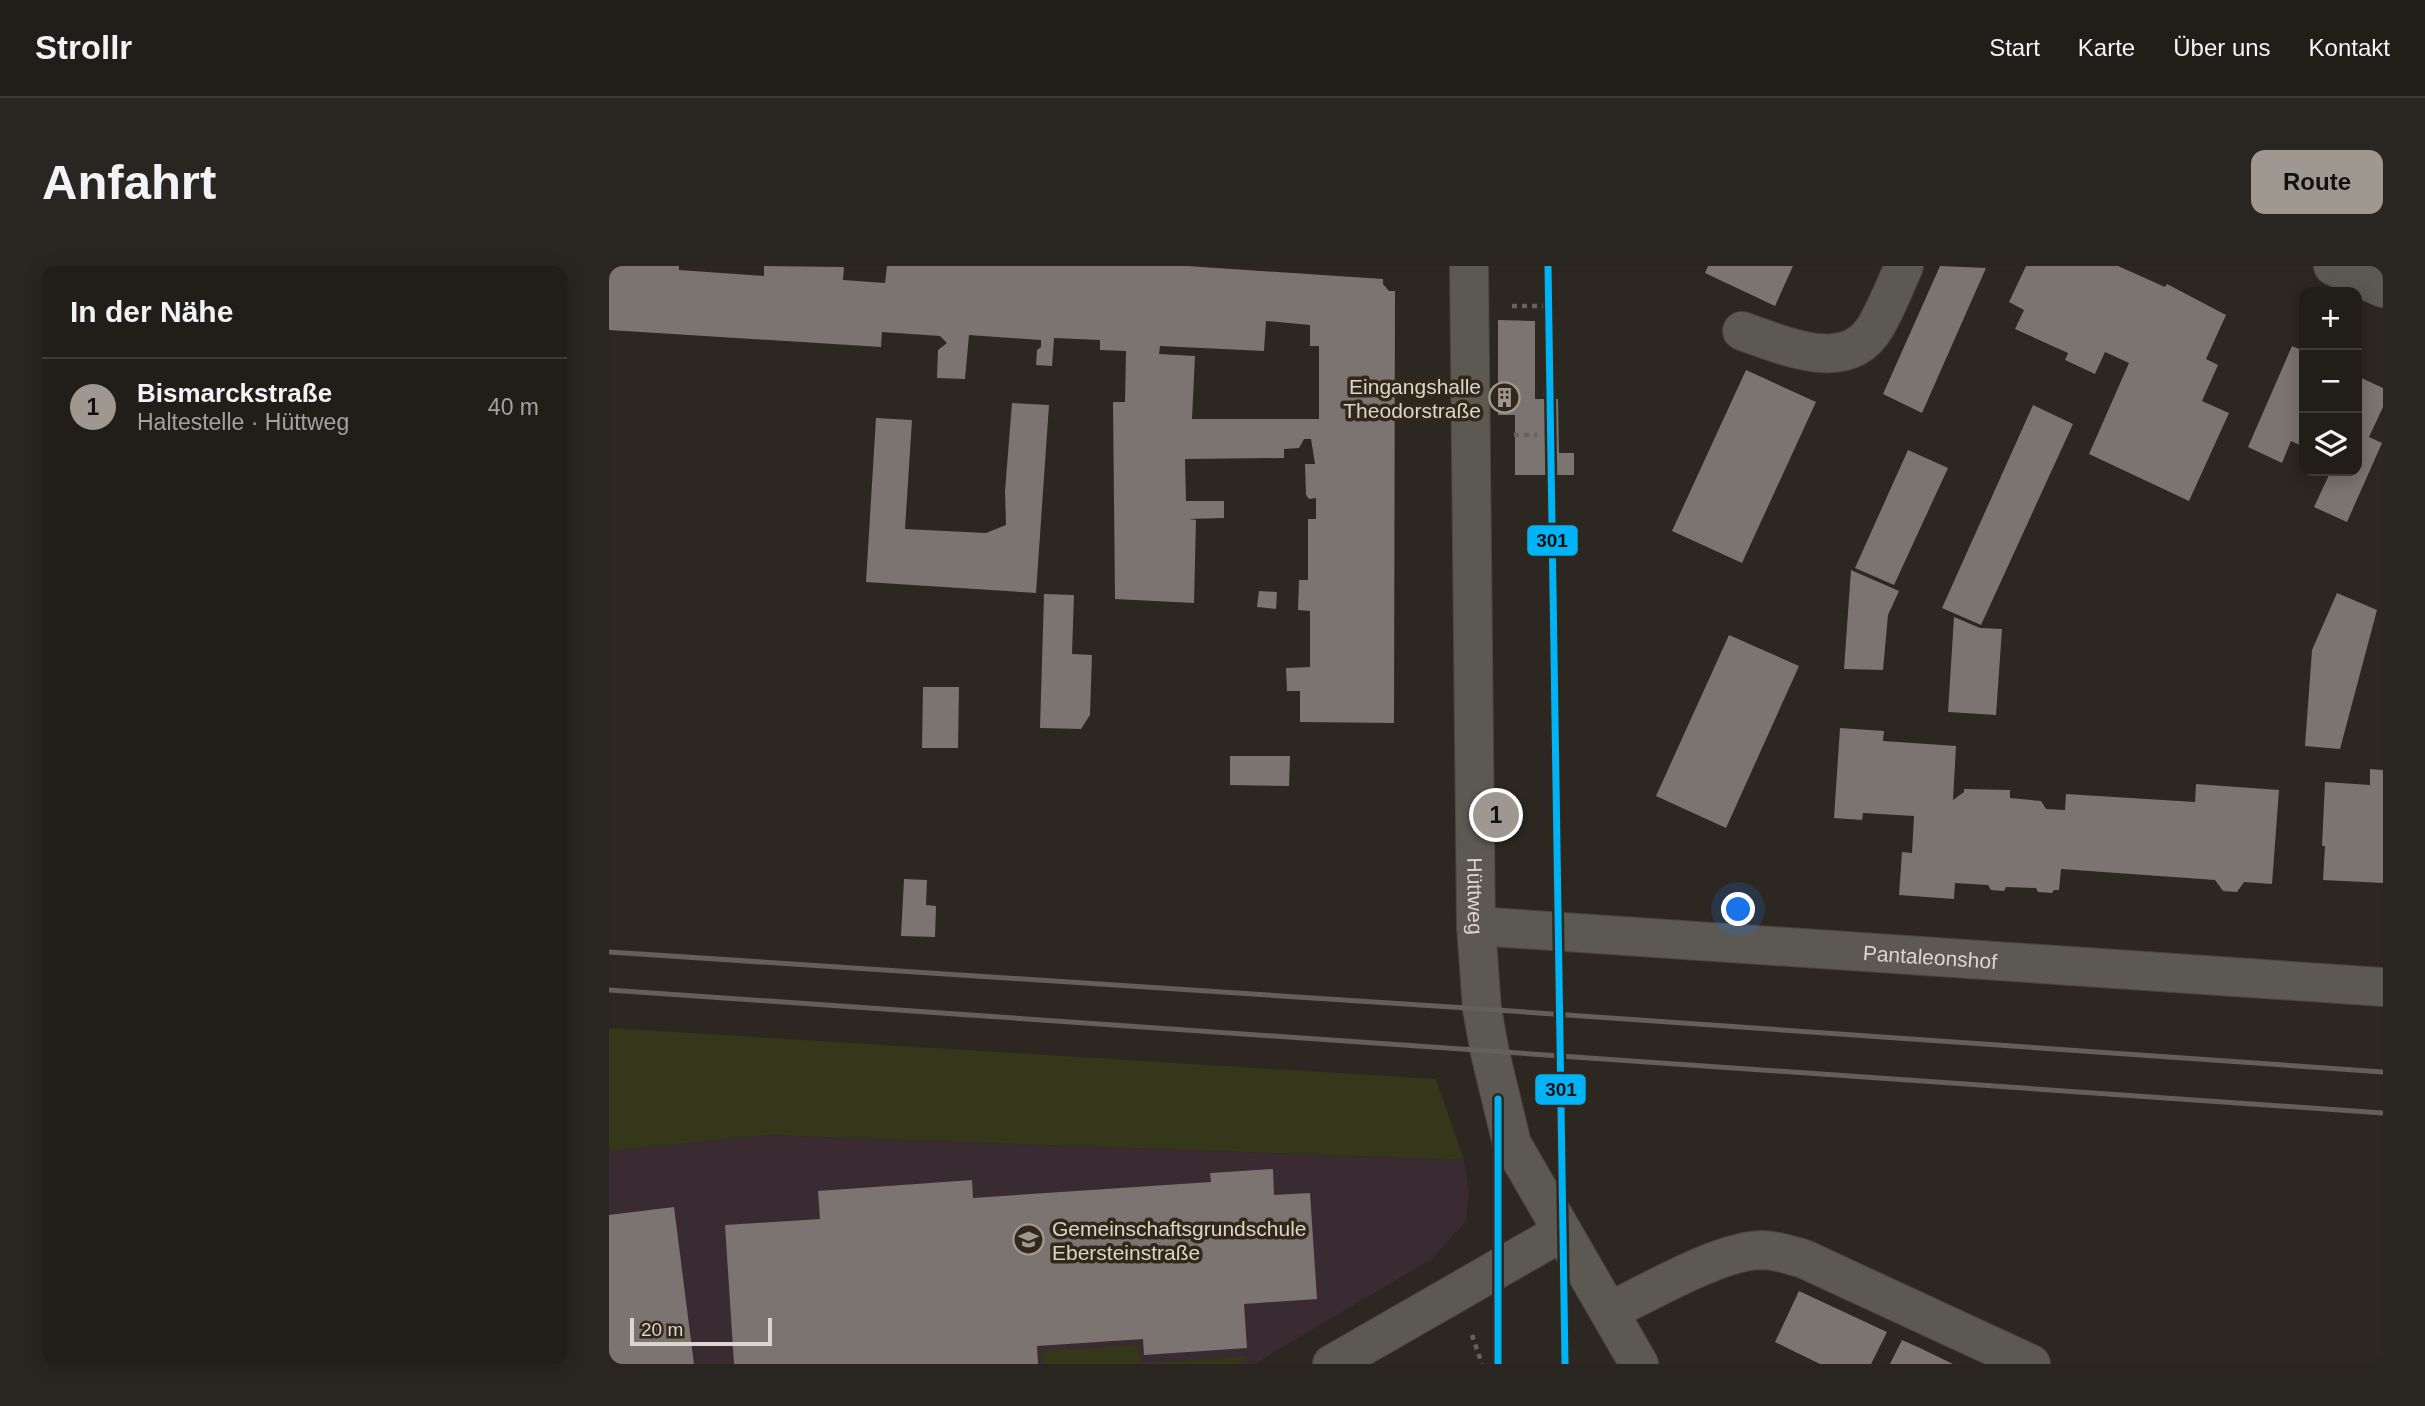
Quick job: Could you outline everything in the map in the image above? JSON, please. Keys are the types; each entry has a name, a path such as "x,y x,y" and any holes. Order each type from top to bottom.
{"street":[{"name":"Hüttweg","path":"1469,266 1476,926 1484,1020 1512,1144 1639,1364"},
{"path":"1742,331 1797,350 1819,354 1845,352 1862,343 1876,327 1904,266"},
{"path":"2333,266 2383,288"},
{"name":"Pantaleonshof","path":"1476,926 2383,987"},
{"path":"1332,1364 1562,1232"},
{"path":"1610,1311 1722,1258 1762,1250 1804,1259 2031,1364"}],"path":[{"path":"1515,306 1547,306 1546,398"}],"shaded area":[{"name":"Gemeinschaftsgrundschule Ebersteinstraße","path":"768,1135 1464,1160 1469,1191 1466,1221 1432,1259 1254,1364 609,1364 609,1151"}],"green space":[{"path":"609,1028 1436,1079 1464,1160 768,1135 609,1151"},
{"path":"1139,1345 1141,1363 1251,1356 1237,1364 1043,1364 1042,1351"}],"building":[{"path":"609,266 679,266 679,270 764,276 764,266 844,267 843,280 885,283 887,266 1187,266 1383,279 1383,284 1389,291 1395,291 1394,723 1300,722 1300,691 1287,691 1286,668 1310,667 1310,611 1298,610 1299,580 1308,580 1308,519 1316,519 1316,498 1309,499 1306,495 1305,464 1315,464 1311,439 1304,439 1299,448 1284,449 1284,458 1185,459 1186,501 1224,501 1224,518 1189,519 1196,520 1194,603 1115,599 1113,402 1125,402 1126,351 1100,350 1100,340 1054,338 1052,366 1036,365 1041,340 969,335 965,379 937,378 938,350 947,343 940,336 882,332 881,347 609,330","holes":["1266,321 1310,325 1310,346 1319,346 1319,419 1192,419 1195,356 1159,354 1160,346 1264,351"]},
{"path":"1708,266 1793,266 1775,306 1705,273"},
{"path":"1940,266 1986,268 1922,413 1883,394"},
{"path":"2026,266 2118,266 2165,287 2167,284 2226,315 2206,359 2218,365 2202,401 2229,413 2189,501 2089,454 2129,363 2105,352 2095,374 2065,360 2068,353 2015,329 2024,310 2009,302"},
{"name":"Eingangshalle Theodorstraße","path":"1498,320 1535,321 1535,399 1558,399 1559,453 1574,453 1574,475 1515,475 1515,415 1498,415"},
{"path":"2292,346 2299,349 2299,445 2291,441 2282,463 2248,447"},
{"path":"1746,370 1816,402 1742,563 1672,531"},
{"path":"2362,378 2383,388 2383,407 2369,437 2382,443 2347,522 2314,507 2329,476 2362,476"},
{"path":"1012,403 1049,405 1036,593 866,582 876,418 912,420 905,529 986,533 1006,525 1005,491"},
{"path":"2033,405 2073,424 1981,625 1942,608"},
{"path":"1908,450 1948,468 1894,585 1855,568"},
{"path":"1851,570 1899,591 1888,615 1883,670 1844,669"},
{"path":"1259,591 1277,592 1276,609 1257,607"},
{"path":"2337,593 2377,610 2340,749 2305,746 2312,650"},
{"path":"1044,594 1074,595 1072,654 1092,655 1090,715 1081,729 1040,728"},
{"path":"1954,617 1980,628 2002,629 1996,715 1948,712"},
{"path":"1729,635 1799,666 1726,828 1656,796"},
{"path":"923,687 959,687 958,748 922,748"},
{"path":"1840,728 1884,731 1883,741 1956,746 1953,800 1964,792 1964,789 2010,790 2010,798 2041,801 2046,809 2065,810 2066,794 2195,802 2196,784 2279,790 2272,884 2244,882 2237,892 2223,891 2215,880 2061,869 2059,890 2052,893 2038,892 2036,888 2006,887 2004,891 1991,890 1988,885 1955,883 1954,899 1899,895 1902,852 1912,853 1914,816 1863,813 1862,820 1834,818"},
{"path":"1230,756 1290,756 1289,786 1230,785"},
{"path":"2370,769 2383,770 2383,883 2323,880 2325,782 2370,785"},
{"path":"904,879 927,880 926,905 936,906 935,937 901,936"},
{"name":"Gemeinschaftsgrundschule Ebersteinstraße","path":"1273,1169 1274,1195 1310,1193 1317,1299 1244,1304 1247,1348 1144,1355 1143,1339 1037,1346 1038,1364 734,1364 725,1225 820,1219 818,1191 972,1180 973,1198 1211,1182 1210,1173"},
{"path":"674,1207 694,1364 609,1364 609,1215"},
{"path":"1799,1291 1887,1332 1871,1364 1820,1364 1775,1342"},
{"path":"1902,1340 1920,1348 1953,1364 1890,1364"}],"railway":[{"path":"609,952 2383,1072"},
{"path":"609,990 2383,1113"}],"transit line":[{"name":"301","path":"1548,266 1565,1364"},
{"name":"301","path":"1498,1099 1498,1364"}],"place":[{"name":"Eingangshalle Theodorstraße","path":"1504,398"},
{"name":"Bismarckstraße","path":"1496,815"},
{"name":"Gemeinschaftsgrundschule Ebersteinstraße","path":"1029,1240"}]}
